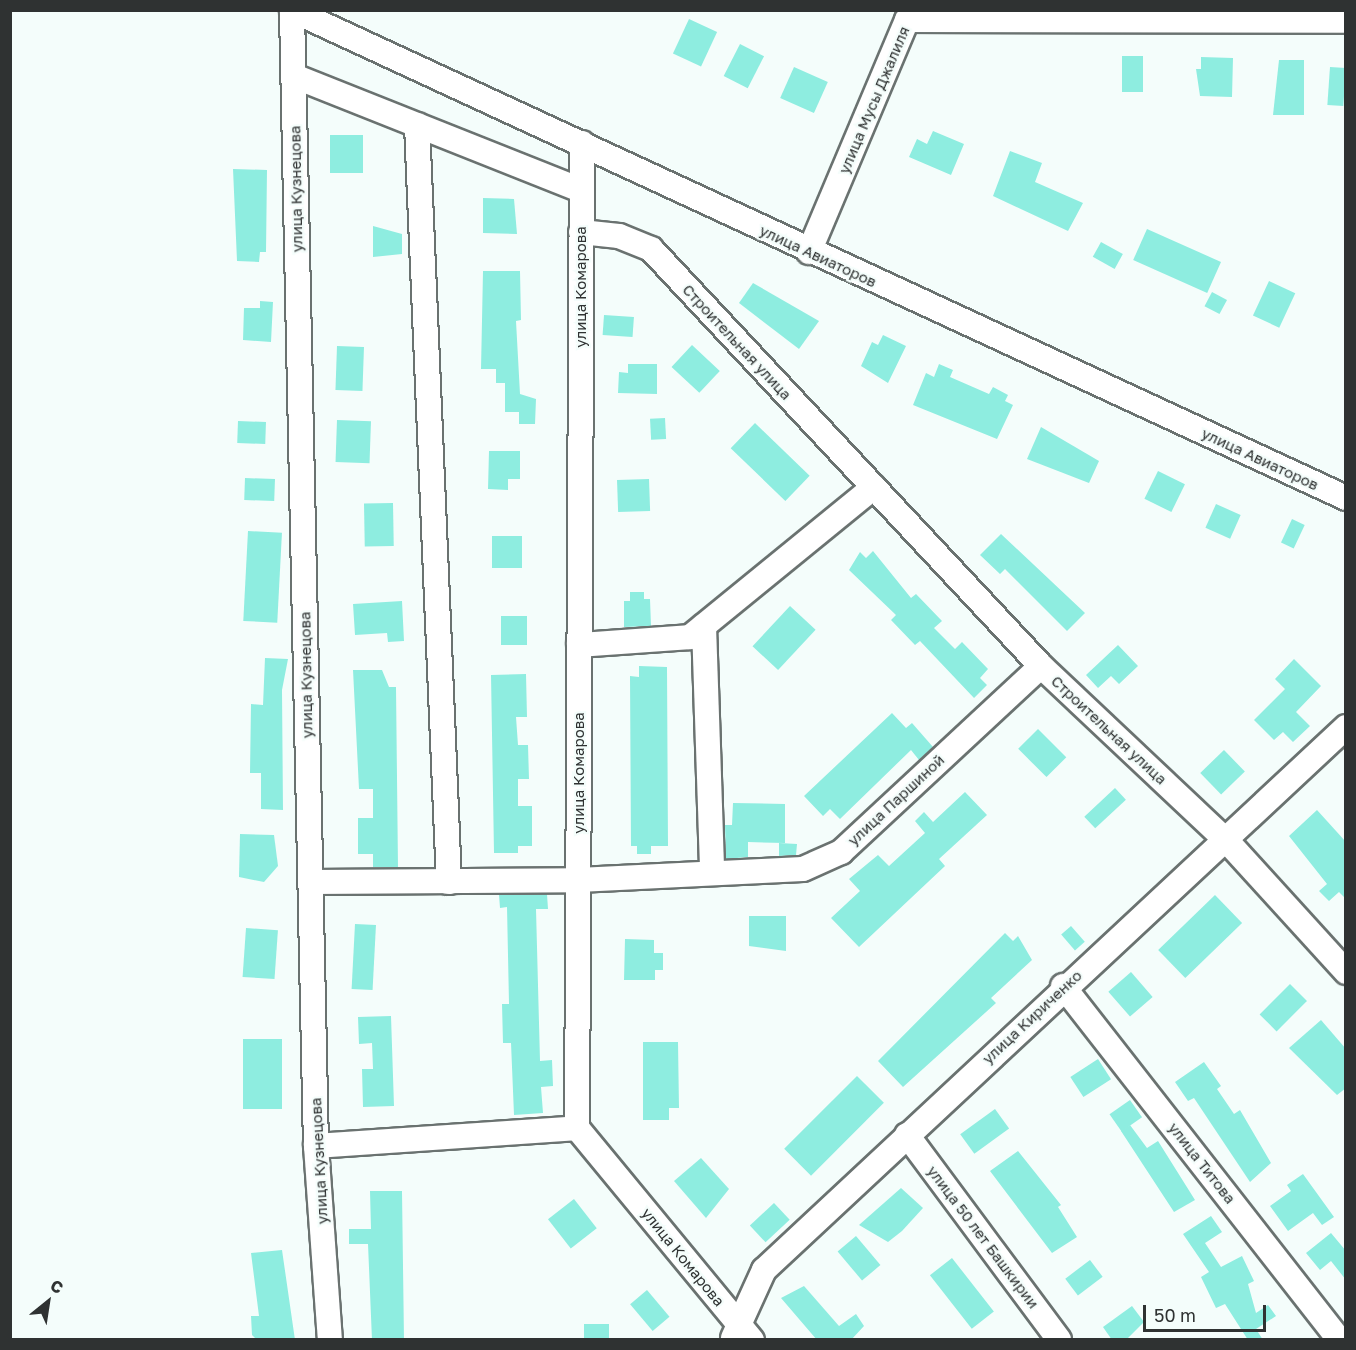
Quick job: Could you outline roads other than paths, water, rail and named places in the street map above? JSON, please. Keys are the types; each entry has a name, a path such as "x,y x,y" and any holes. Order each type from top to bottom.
{"street":[{"name":"улица Кузнецова","path":"292,11 316,1146 330,1340"},
{"name":"улица Авиаторов","path":"292,11 582,144 809,252 1346,498"},
{"name":"улица Мусы Джалиля","path":"809,252 908,20 1346,21"},
{"path":"294,76 581,190"},
{"path":"417,125 449,882"},
{"name":"улица Комарова","path":"582,144 577,1128 741,1334"},
{"name":"Строительная улица","path":"581,232 619,236 651,249 1041,666 1227,841 1346,972"},
{"path":"579,645 690,637 874,488"},
{"path":"704,626 712,873"},
{"name":"улица Паршиной","path":"311,882 578,880 803,868 841,852 1041,666"},
{"name":"улица Кириченко","path":"741,1334 764,1270 1063,986 1227,841 1346,726"},
{"name":"улица Титова","path":"1063,986 1340,1340"},
{"path":"316,1146 577,1128"},
{"name":"улица 50 лет Башкирии","path":"907,1135 1059,1340"}]}
